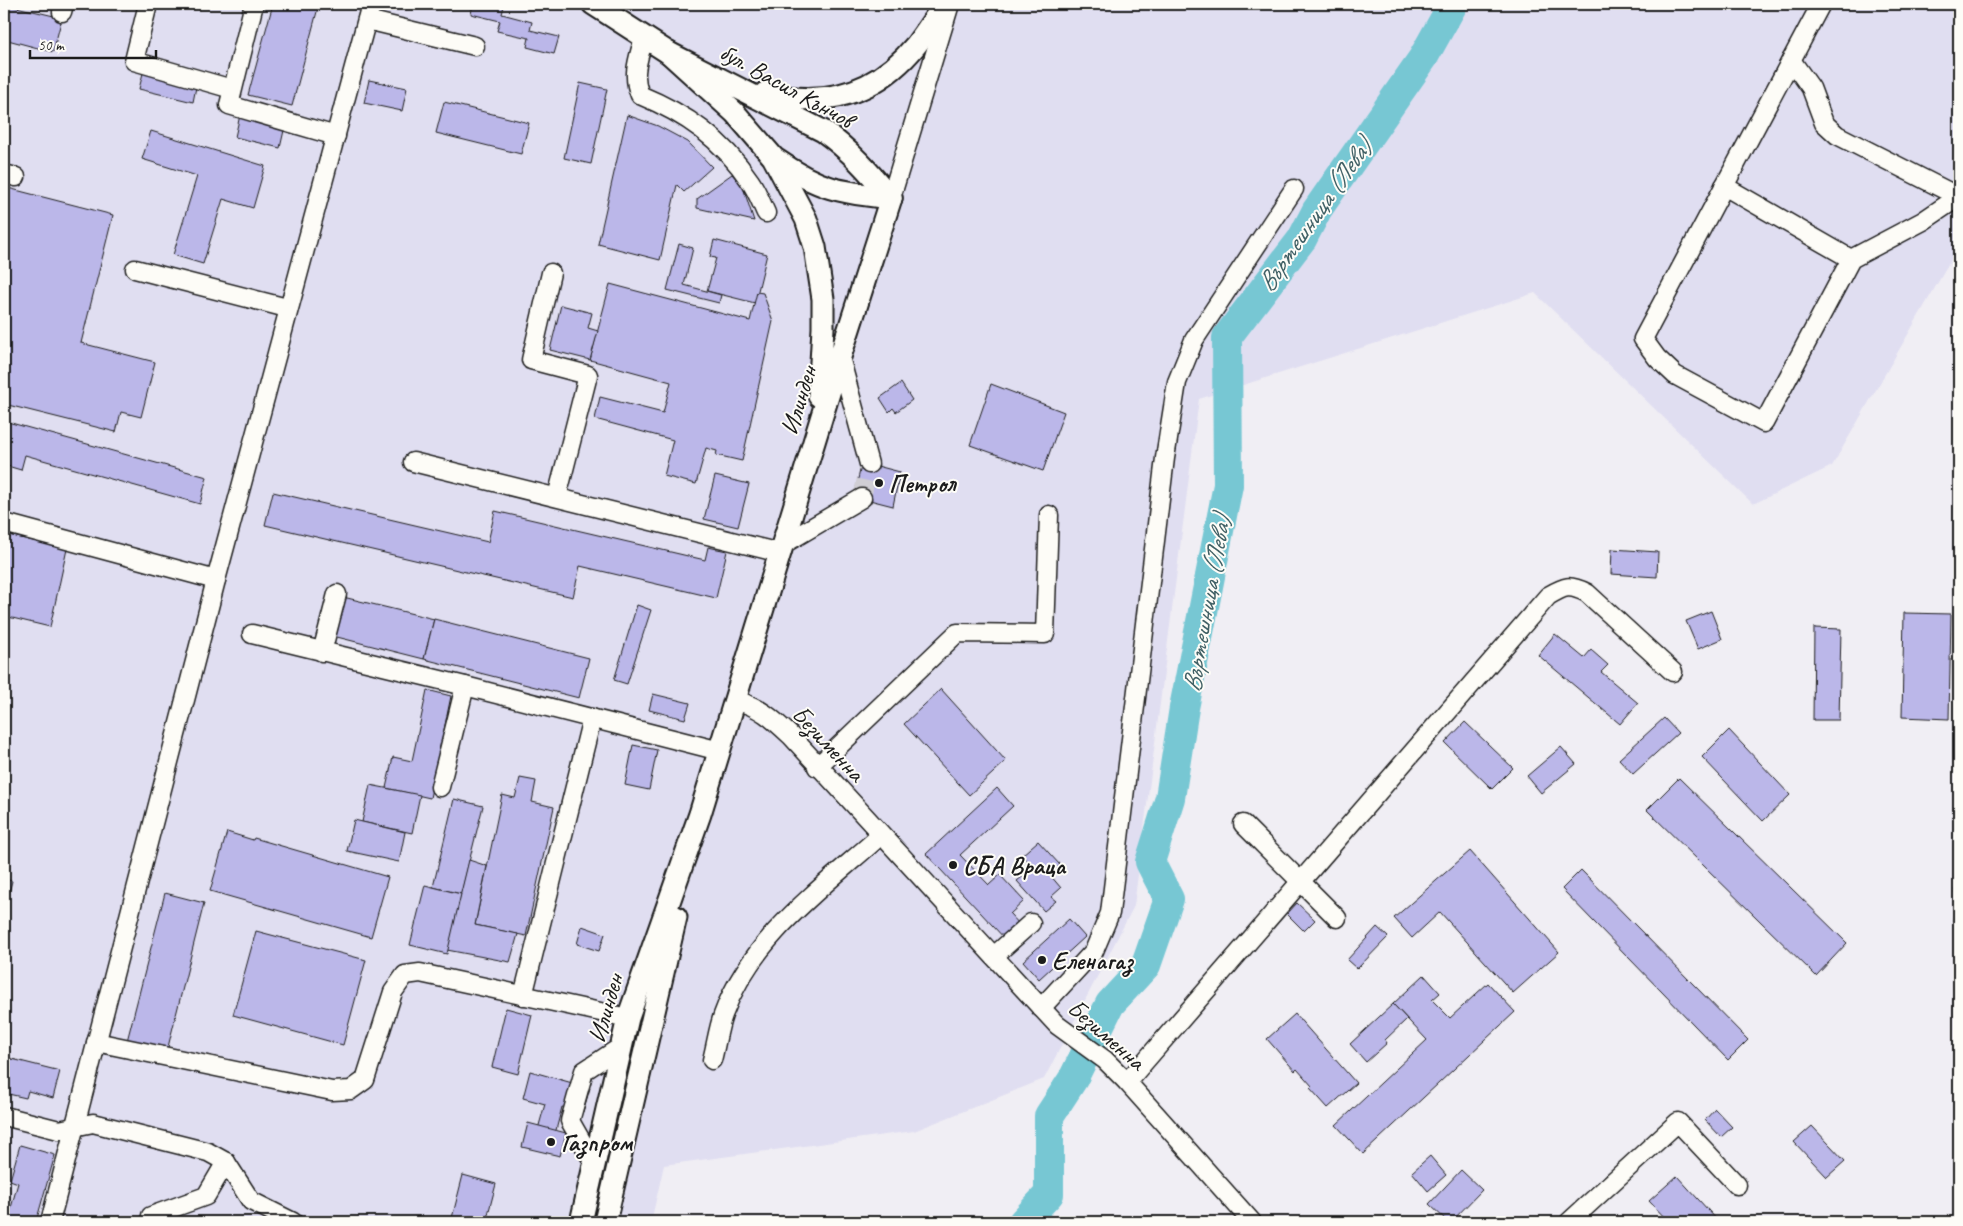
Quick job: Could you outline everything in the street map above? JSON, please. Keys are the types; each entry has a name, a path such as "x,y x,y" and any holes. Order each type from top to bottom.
{"main road":[{"name":"бул. Васил Кънчов","path":"593,4 669,52 823,131 861,162 891,198"},
{"path":"729,83 783,98 809,100 851,93 873,82 896,66 916,45 945,4"},
{"name":"бул. Васил Кънчов","path":"669,52 735,114 773,157 806,219 815,247 820,272 823,328 817,431"},
{"path":"773,157 799,176 827,188 845,193 891,198"},
{"name":"Илинден","path":"582,1222 628,1018 720,752 817,431 891,198"},
{"name":"Илинден","path":"605,1222 700,814"}],"street":[{"path":"148,4 134,62 232,89"},
{"path":"254,4 229,105 336,136"},
{"name":"Илинден","path":"891,198 950,4"},
{"path":"1791,60 1811,88 1824,123 1837,134 1958,194 1951,202 1923,221 1851,259 1764,424 1674,375 1657,358 1643,339 1724,186 1791,60 1821,4"},
{"path":"50,1222 287,308 369,12 475,46"},
{"path":"644,37 635,72 635,84 640,95 669,107 709,134 751,182 766,212"},
{"path":"1724,186 1851,259"},
{"path":"1041,1008 1094,951 1110,913 1165,458 1178,382 1194,340 1294,189"},
{"path":"135,269 287,308"},
{"path":"551,273 530,360 588,375 557,498"},
{"path":"840,357 869,464"},
{"path":"413,462 557,498 781,549 862,498"},
{"path":"817,767 957,634 1045,634 1049,515"},
{"path":"4,523 216,580"},
{"path":"1127,1082 1548,596 1563,587 1575,587 1587,593 1673,672"},
{"path":"322,652 337,594"},
{"path":"252,634 592,718 720,752"},
{"path":"440,787 465,686"},
{"name":"Безименна","path":"735,700 751,704 768,714 790,736 1041,1008 1058,1025 1105,1060 1127,1082 1252,1222"},
{"path":"523,996 592,718"},
{"path":"1243,824 1337,918"},
{"path":"712,1060 723,1015 743,973 776,929 881,835"},
{"path":"994,956 1031,923"},
{"path":"96,1042 332,1091 351,1090 365,1080 393,992 405,975 420,973 628,1018"},
{"path":"594,1163 570,1121 584,1071 622,1046"},
{"path":"4,1116 59,1130 93,1123 208,1152 226,1162 251,1201 293,1222"},
{"path":"1569,1222 1678,1122 1737,1185"},
{"path":"150,1222 152,1216 206,1196 226,1162"}],"shaded area":[{"path":"4,4 1959,4 1959,246 1832,466 1753,504 1535,293 1199,399 1134,906 1044,1079 914,1131 664,1165 651,1222 4,1222"}],"building":[{"path":"4,4 62,18 53,52 4,39"},
{"path":"273,4 319,4 292,106 248,95"},
{"path":"473,4 504,6 502,14 532,22 530,30 559,37 554,54 527,47 529,38 497,31 500,21 471,14"},
{"path":"144,69 197,82 193,102 139,89"},
{"path":"369,80 407,88 402,111 364,103"},
{"path":"580,83 607,89 591,164 564,158"},
{"path":"444,102 529,123 521,154 436,133"},
{"path":"240,115 285,126 280,148 235,137"},
{"path":"627,115 658,126 688,142 712,167 684,192 677,185 660,260 598,244"},
{"path":"151,131 265,166 253,208 223,199 203,264 173,255 197,176 142,159"},
{"path":"732,174 743,187 754,221 697,208 697,199"},
{"path":"4,187 113,215 81,343 155,362 141,417 121,412 116,432 4,404"},
{"path":"714,240 767,254 755,303 707,291 716,258 710,257"},
{"path":"679,244 693,248 684,285 721,295 719,303 667,290"},
{"path":"610,284 750,321 757,292 763,293 773,321 742,461 716,455 717,451 706,448 696,484 664,476 673,440 595,419 600,397 663,413 671,382 590,360"},
{"path":"561,305 592,313 588,328 598,331 590,360 550,350"},
{"path":"901,383 912,400 896,412 893,408 889,412 880,398"},
{"path":"991,384 1064,412 1043,471 970,445"},
{"path":"4,421 207,477 200,504 25,455 21,470 4,465"},
{"path":"862,462 900,472 893,506 854,496"},
{"path":"715,476 749,484 738,527 704,519"},
{"path":"273,492 488,542 495,511 705,560 708,547 727,551 716,598 580,566 573,597 265,525"},
{"path":"4,534 67,549 50,627 4,616"},
{"path":"1612,549 1658,552 1657,577 1611,574"},
{"path":"343,597 434,619 424,659 333,636"},
{"path":"637,605 651,610 627,684 614,680"},
{"path":"1711,611 1722,639 1698,649 1686,621"},
{"path":"1904,613 1951,614 1949,719 1902,717"},
{"path":"434,619 589,658 579,698 424,659"},
{"path":"1814,628 1841,629 1839,720 1813,720"},
{"path":"1555,634 1584,658 1591,650 1608,665 1601,672 1638,703 1620,724 1538,655"},
{"path":"941,689 1006,761 969,795 904,724"},
{"path":"427,690 451,696 430,798 386,788 393,757 412,761"},
{"path":"653,694 690,703 685,719 649,710"},
{"path":"1664,718 1678,733 1633,774 1619,759"},
{"path":"1465,722 1513,768 1492,789 1445,743"},
{"path":"1729,730 1790,795 1763,821 1702,757"},
{"path":"633,745 657,750 649,790 625,785"},
{"path":"1561,747 1576,764 1541,793 1527,776"},
{"path":"520,778 536,781 532,802 554,807 526,936 475,925 502,795 515,798"},
{"path":"1679,778 1847,943 1816,976 1647,810"},
{"path":"370,785 420,795 412,833 362,822"},
{"name":"СБА Враца","path":"997,788 1013,806 960,855 989,885 1000,875 1024,901 1010,914 1021,926 1006,940 926,854"},
{"path":"454,799 483,806 461,894 433,887"},
{"path":"354,820 405,832 399,862 347,851"},
{"path":"227,832 388,877 371,937 210,891"},
{"path":"1038,841 1060,865 1050,875 1061,888 1051,897 1056,901 1044,911 1017,881 1033,868 1022,855"},
{"path":"1470,851 1559,952 1513,993 1440,912 1412,938 1394,918"},
{"path":"469,860 487,866 475,925 518,934 510,962 447,950"},
{"path":"1581,870 1748,1040 1728,1060 1562,889"},
{"path":"4,879 12,881 4,912"},
{"path":"425,885 461,894 447,954 410,945"},
{"path":"1956,885 1959,885 1959,922 1953,922"},
{"path":"165,893 204,903 167,1051 127,1041"},
{"path":"1297,903 1315,920 1304,931 1287,914"},
{"path":"1069,919 1085,937 1039,979 1023,961"},
{"path":"582,926 605,934 599,951 577,944"},
{"path":"1377,927 1388,937 1357,969 1347,960"},
{"path":"256,931 366,960 343,1045 233,1015"},
{"path":"1424,975 1440,993 1432,1000 1450,1018 1488,983 1515,1012 1363,1154 1336,1125 1427,1040 1393,1004"},
{"path":"1393,1004 1407,1019 1385,1040 1387,1043 1366,1062 1350,1044"},
{"path":"506,1008 532,1015 518,1074 492,1067"},
{"path":"1295,1014 1356,1083 1328,1108 1310,1088 1312,1086 1297,1069 1295,1071 1267,1039"},
{"path":"4,1057 60,1071 53,1098 28,1091 26,1098 4,1093"},
{"path":"530,1071 590,1088 583,1112 562,1107 555,1134 538,1129 545,1104 523,1098"},
{"path":"1715,1109 1732,1127 1721,1137 1705,1120"},
{"path":"528,1123 566,1133 560,1156 522,1147"},
{"path":"1812,1126 1845,1161 1827,1177 1794,1142"},
{"path":"20,1145 55,1155 36,1222 7,1222 18,1183 10,1180"},
{"path":"1430,1156 1446,1175 1428,1191 1412,1172"},
{"path":"1461,1170 1482,1190 1451,1222 1448,1222 1429,1204"},
{"path":"463,1175 496,1184 486,1222 451,1222"},
{"path":"1677,1176 1719,1222 1669,1222 1649,1201"}],"waterway":[{"name":"Въртешница (Лева)","path":"1023,1222 1049,1194 1049,1116 1073,1079 1110,1004 1146,965 1169,899 1150,862 1170,798 1184,708 1228,485 1227,337 1302,239 1317,210 1423,58 1453,4"}],"tunnel":[{"path":"862,498 869,464"}],"place":[{"name":"Петрол","path":"879,483"},
{"name":"СБА Враца","path":"953,865"},
{"name":"Еленагаз","path":"1042,960"},
{"name":"Газпром","path":"551,1142"}]}
